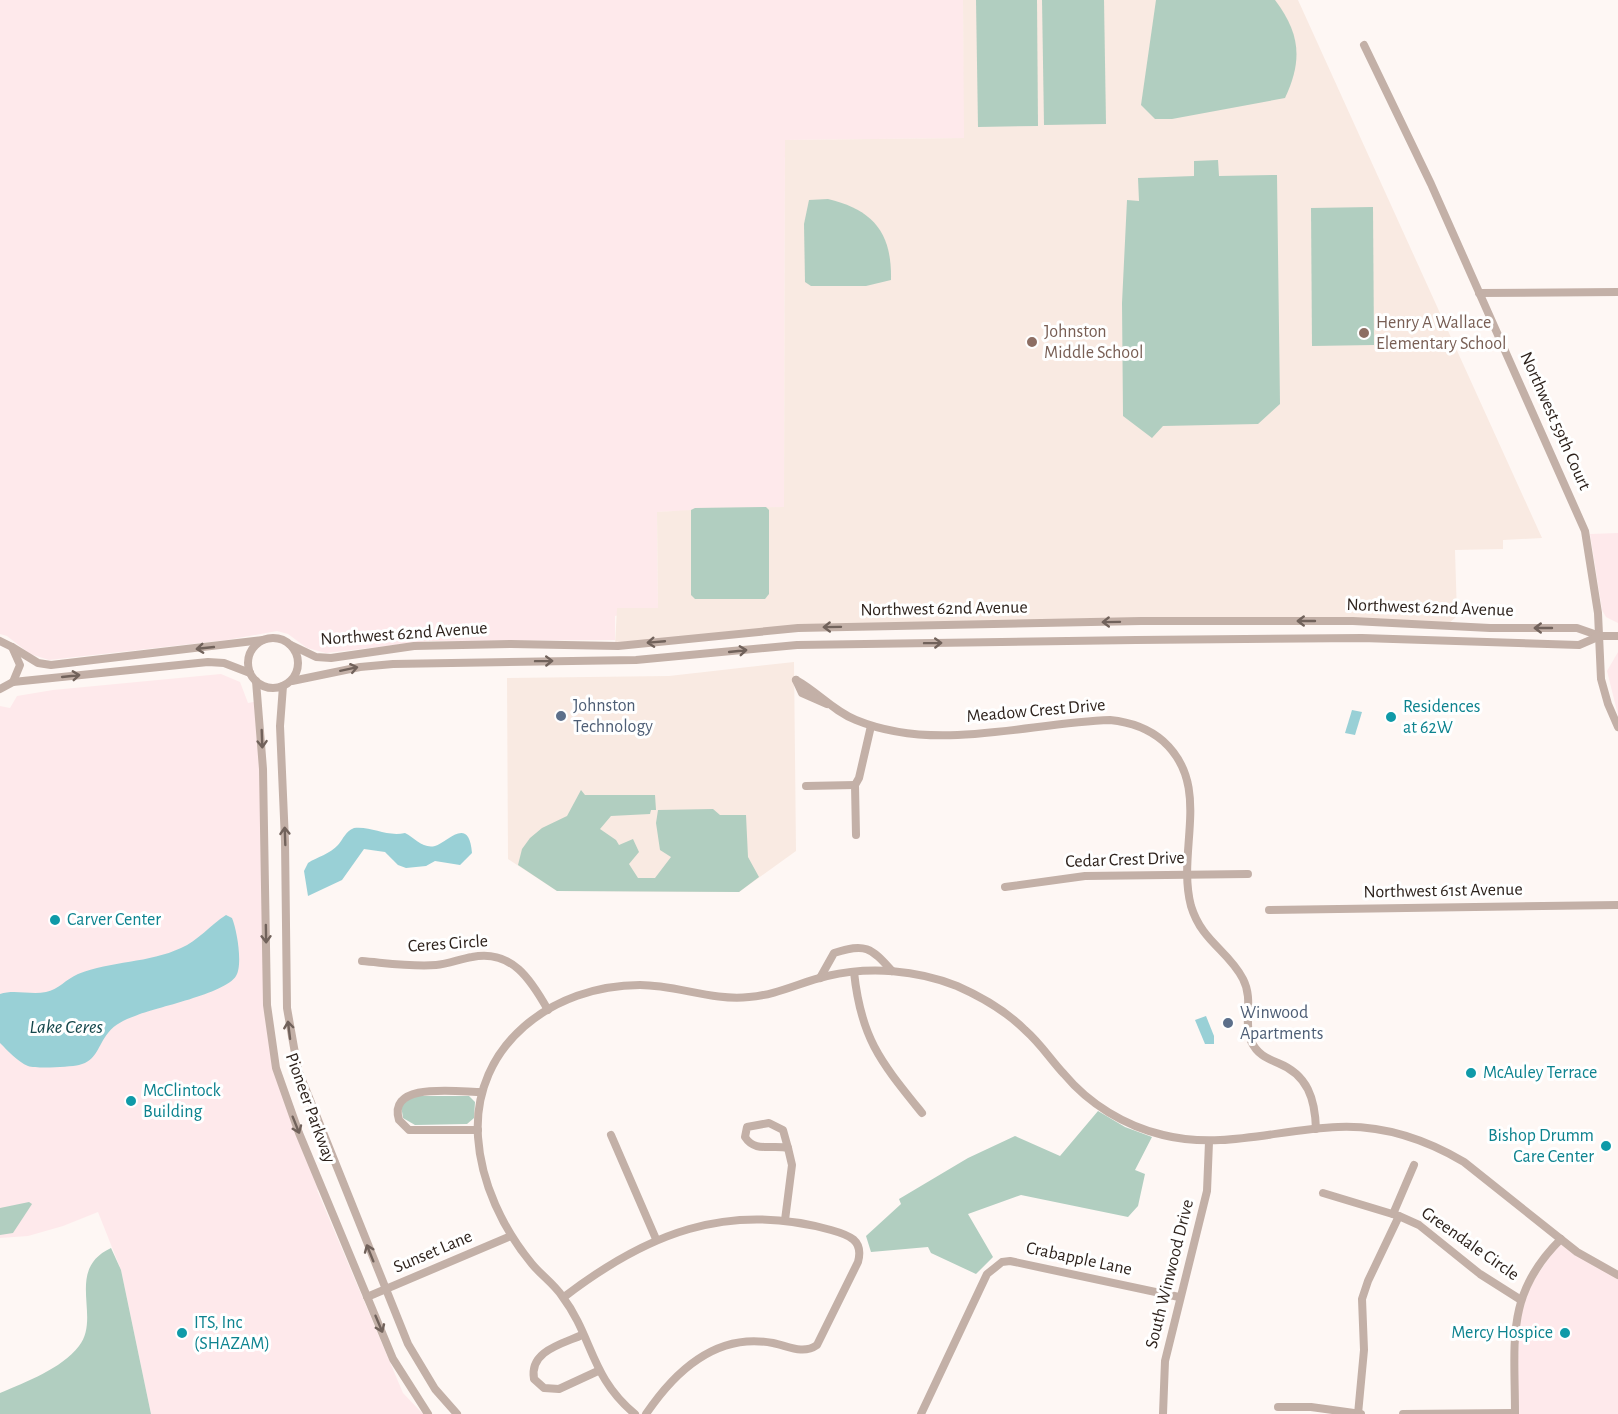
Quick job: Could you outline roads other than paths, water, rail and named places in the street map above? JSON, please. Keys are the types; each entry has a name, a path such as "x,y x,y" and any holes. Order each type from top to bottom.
{"street":[{"name":"Northwest 59th Court","path":"1364,45 1586,531 1600,636 1601,679 1618,727"},
{"path":"1479,293 1618,292"},
{"name":"Northwest 62nd Avenue","path":"291,645 316,657 331,658 414,646 511,644 618,646 798,628 1141,621 1353,621 1490,628 1577,628 1600,636 1618,636"},
{"name":"Northwest 62nd Avenue","path":"292,681 382,665 636,660 797,645 1351,638 1579,645 1600,636"},
{"path":"0,641 33,661 51,665 273,638 291,645 299,663 292,681 274,688 256,681 250,673 224,663 208,662 13,682 0,689"},
{"path":"250,673 250,654 263,640"},
{"path":"12,647 20,665 13,682"},
{"name":"Pioneer Parkway","path":"256,681 263,769 269,1037 284,1095 367,1297 401,1373 428,1414"},
{"name":"Pioneer Parkway","path":"283,686 279,726 285,841 286,1008 290,1039 306,1095 420,1367 447,1411 457,1414"},
{"name":"Meadow Crest Drive","path":"827,704 871,726 898,733 926,736 1110,720 1135,724 1148,730 1169,747 1181,763 1189,782 1191,808 1187,874 1191,904 1197,922 1207,939 1236,967 1243,980 1250,1007 1251,1040 1258,1053 1267,1060 1294,1071 1305,1083 1313,1097 1316,1129"},
{"path":"856,836 855,785 859,778 871,726"},
{"path":"806,786 855,785"},
{"name":"Cedar Crest Drive","path":"1005,887 1084,876 1248,874"},
{"name":"Northwest 61st Avenue","path":"1269,910 1618,905"},
{"path":"820,978 834,953 856,946 875,951 892,971"},
{"name":"Ceres Circle","path":"362,961 436,965 480,956 500,958 528,976 548,1010"},
{"path":"635,1414 616,1396 598,1371 564,1297 533,1265 511,1236 486,1176 478,1130 482,1092 488,1074 503,1048 515,1034 548,1010 577,996 616,987 656,985 712,996 746,998 780,992 820,978 854,972 892,971 924,976 955,985 993,1005 1025,1030 1080,1091 1112,1114 1163,1135 1209,1142 1337,1127 1379,1129 1433,1146 1464,1162 1561,1239 1593,1262 1618,1275"},
{"path":"854,972 859,1011 871,1045 922,1113"},
{"path":"478,1130 409,1130 399,1120 397,1106 401,1099 414,1093 482,1092"},
{"path":"785,1220 792,1165 788,1148 783,1130 769,1123 747,1127 745,1137 750,1145 760,1148 777,1145 788,1148"},
{"path":"611,1135 656,1239"},
{"name":"South Winwood Drive","path":"1162,1414 1165,1361 1207,1191 1210,1172 1209,1142"},
{"name":"Greendale Circle","path":"1359,1414 1364,1350 1362,1299 1414,1165"},
{"name":"Greendale Circle","path":"1323,1193 1396,1215 1432,1234 1480,1274 1521,1300"},
{"path":"564,1297 594,1274 656,1239 713,1222 760,1218 785,1220 842,1233 851,1236 858,1244 860,1254 858,1262 817,1345 803,1351 758,1342 734,1344 713,1350 679,1371 646,1414"},
{"name":"Sunset Lane","path":"367,1297 511,1236"},
{"path":"1403,1414 1515,1413 1515,1339 1521,1300 1528,1280 1543,1258 1561,1239"},
{"name":"Crabapple Lane","path":"921,1414 987,1274 1002,1262 1010,1261 1179,1297"},
{"path":"582,1335 541,1354 534,1365 534,1379 544,1389 559,1389 598,1371"},
{"path":"1278,1407 1311,1407 1359,1414"}],"water":[{"path":"1352,710 1362,712 1355,735 1345,733"},
{"path":"354,828 367,828 392,834 405,833 423,845 431,847 462,833 470,841 472,853 460,865 435,861 426,866 406,868 398,865 385,852 364,849 342,880 308,896 304,871 308,863 335,848"},
{"name":"Lake Ceres","path":"226,915 232,918 234,923 239,964 236,976 219,989 127,1019 108,1033 90,1060 79,1065 46,1068 28,1066 0,1043 0,994 46,992 78,974 169,953 193,941"},
{"path":"1206,1016 1214,1036 1214,1044 1205,1044 1195,1020"}],"place":[{"name":"Henry A Wallace Elementary School","path":"1364,333"},
{"name":"Johnston Middle School","path":"1032,342"},
{"name":"Johnston Technology","path":"561,716"},
{"name":"Residences at 62W","path":"1391,717"},
{"name":"Carver Center","path":"55,920"},
{"name":"Winwood Apartments","path":"1228,1023"},
{"name":"McAuley Terrace","path":"1471,1073"},
{"name":"McClintock Building","path":"131,1101"},
{"name":"Bishop Drumm Care Center","path":"1606,1146"},
{"name":"ITS, Inc (SHAZAM)","path":"182,1333"},
{"name":"Mercy Hospice","path":"1565,1333"}]}
